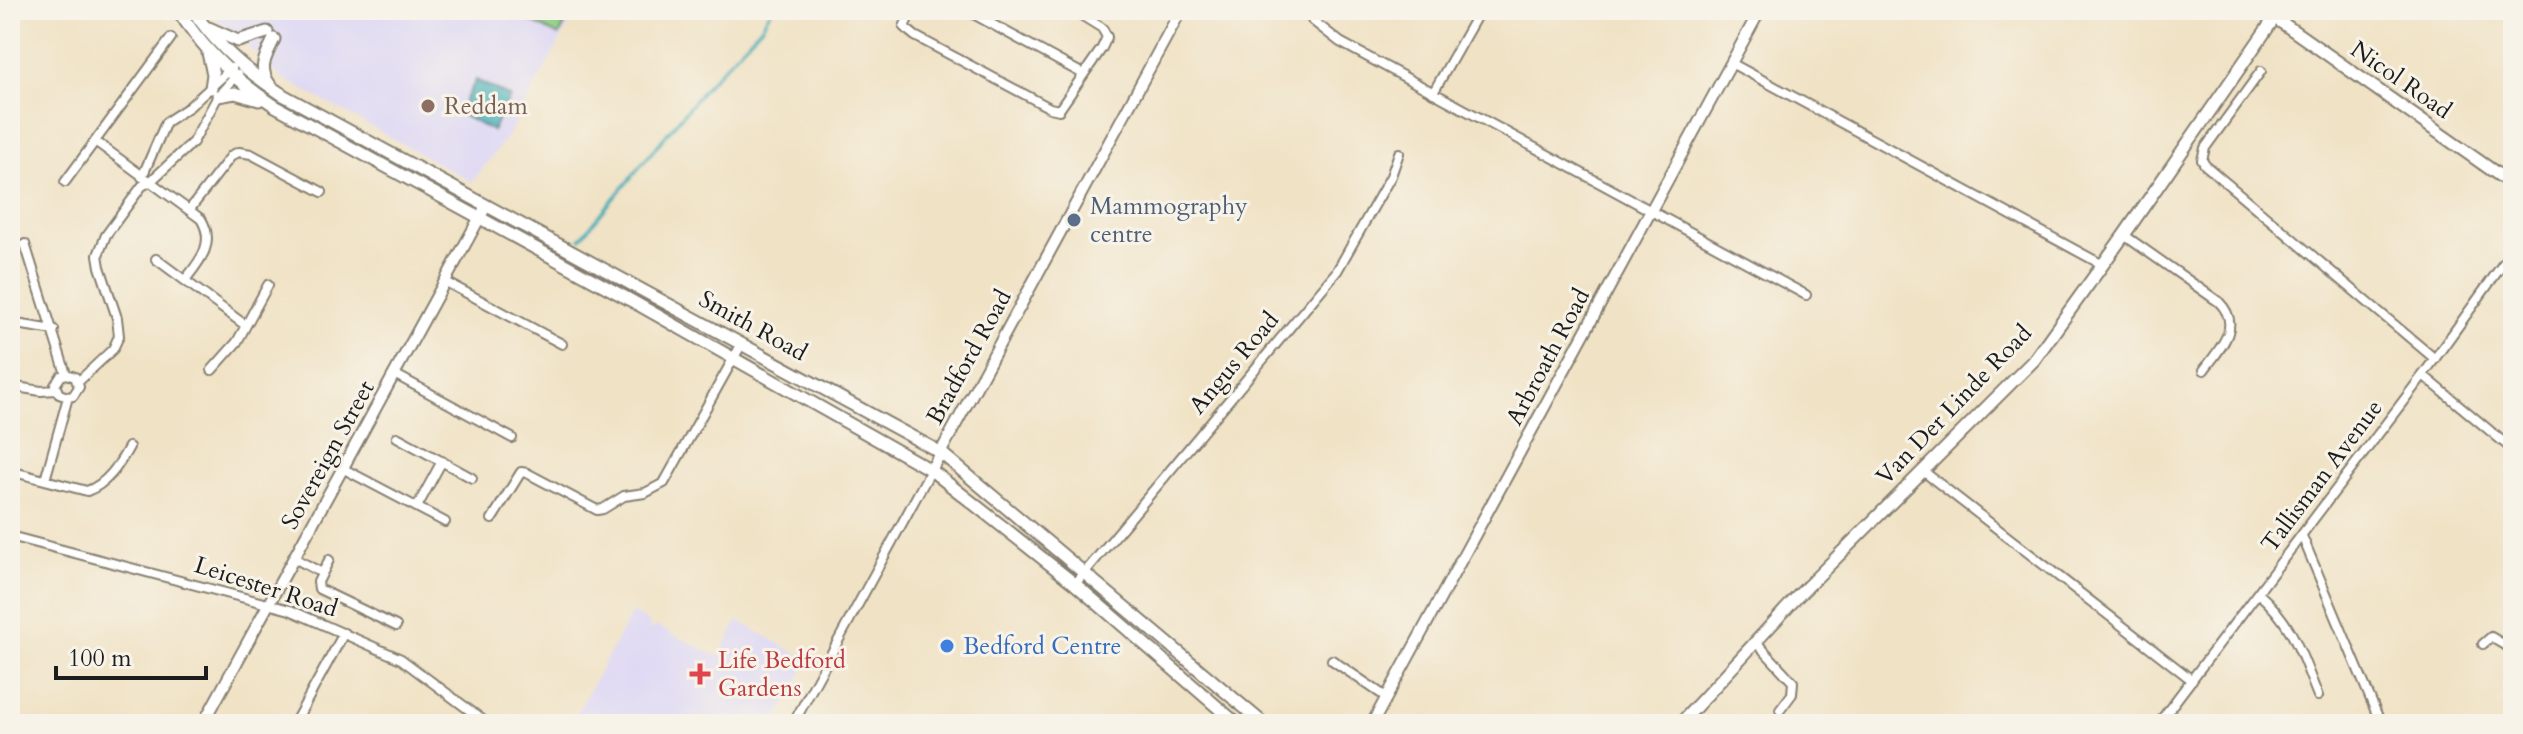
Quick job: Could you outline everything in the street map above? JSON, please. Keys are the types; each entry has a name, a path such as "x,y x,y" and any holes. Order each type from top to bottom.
{"main road":[{"name":"Smith Road","path":"178,10 207,49 232,74 275,106 931,470 1075,584 1237,724"},
{"name":"Smith Road","path":"193,10 202,24 241,65 276,91 940,452 1264,724"},
{"name":"Nicol Road","path":"2273,12 2513,185"},
{"name":"Van Der Linde Road","path":"1680,724 1755,641 2034,360 2124,235 2273,12"},
{"path":"202,24 238,41 271,35 262,66 266,80 276,91"},
{"path":"207,49 214,92 235,93 275,106"}],"street":[{"path":"912,10 904,27 915,36 1055,110 1063,108 1107,37 1102,28 1073,10"},
{"path":"966,10 1083,74"},
{"path":"1433,93 1480,10"},
{"name":"Arbroath Road","path":"1372,724 1760,10"},
{"name":"Bradford Road","path":"793,724 1177,11"},
{"path":"1312,20 1340,42 1806,295"},
{"path":"65,182 171,38"},
{"path":"1731,63 2103,265"},
{"path":"142,186 142,174 166,122 214,92 241,65"},
{"path":"2261,71 2205,148 2202,160 2205,165 2435,359"},
{"path":"78,382 94,370 118,342 120,329 98,255 106,235 142,186 188,147 204,120 214,92"},
{"path":"189,107 204,120"},
{"path":"95,141 201,219 208,236 202,257 185,280"},
{"path":"190,209 228,159 239,152 251,154 322,192"},
{"name":"Angus Road","path":"1075,584 1337,271 1391,176 1399,153"},
{"name":"Sovereign Street","path":"203,724 486,206"},
{"path":"2124,235 2219,302 2228,313 2231,320 2229,333 2204,370"},
{"path":"25,244 66,374"},
{"name":"Tallisman Avenue","path":"2158,724 2435,359 2513,250"},
{"path":"156,259 245,325"},
{"path":"446,282 562,344"},
{"path":"212,370 232,348 268,285"},
{"path":"10,323 54,330"},
{"path":"492,519 521,472 597,510 624,496 645,493 664,483 741,345"},
{"path":"45,480 68,397 77,392 75,377 66,374"},
{"path":"56,390 57,380 66,374"},
{"path":"396,375 512,438"},
{"path":"2423,375 2513,450"},
{"path":"10,386 56,390 68,397"},
{"path":"397,437 472,478"},
{"path":"10,471 80,490 92,489 120,465 129,447"},
{"path":"417,507 442,461"},
{"path":"342,468 445,522"},
{"path":"1923,471 2192,680"},
{"name":"Leicester Road","path":"10,536 270,603 344,633 410,665 488,724"},
{"path":"2302,536 2381,724"},
{"path":"294,558 322,573"},
{"path":"329,560 317,585 322,591 396,626"},
{"path":"2258,593 2290,627 2318,696"},
{"path":"294,724 344,633"},
{"path":"2483,644 2491,637 2513,650"},
{"path":"1755,641 1793,682 1792,694 1780,710"},
{"path":"1332,660 1386,697"}],"shaded area":[{"name":"Reddam","path":"208,10 577,10 509,134 472,182 282,78"},
{"name":"Life Bedford Gardens","path":"632,612 650,623 649,627 654,630 656,626 719,657 738,621 809,660 774,724 571,724"}],"green space":[{"path":"509,10 572,10 559,36"}],"water":[{"path":"476,80 510,97 492,131 458,113"}],"waterway":[{"path":"580,239 709,83 762,26 771,10"}],"place":[{"name":"Reddam","path":"428,106"},
{"name":"Mammography centre","path":"1074,220"},
{"name":"Bedford Centre","path":"947,646"},
{"name":"Life Bedford Gardens","path":"700,674"}]}
